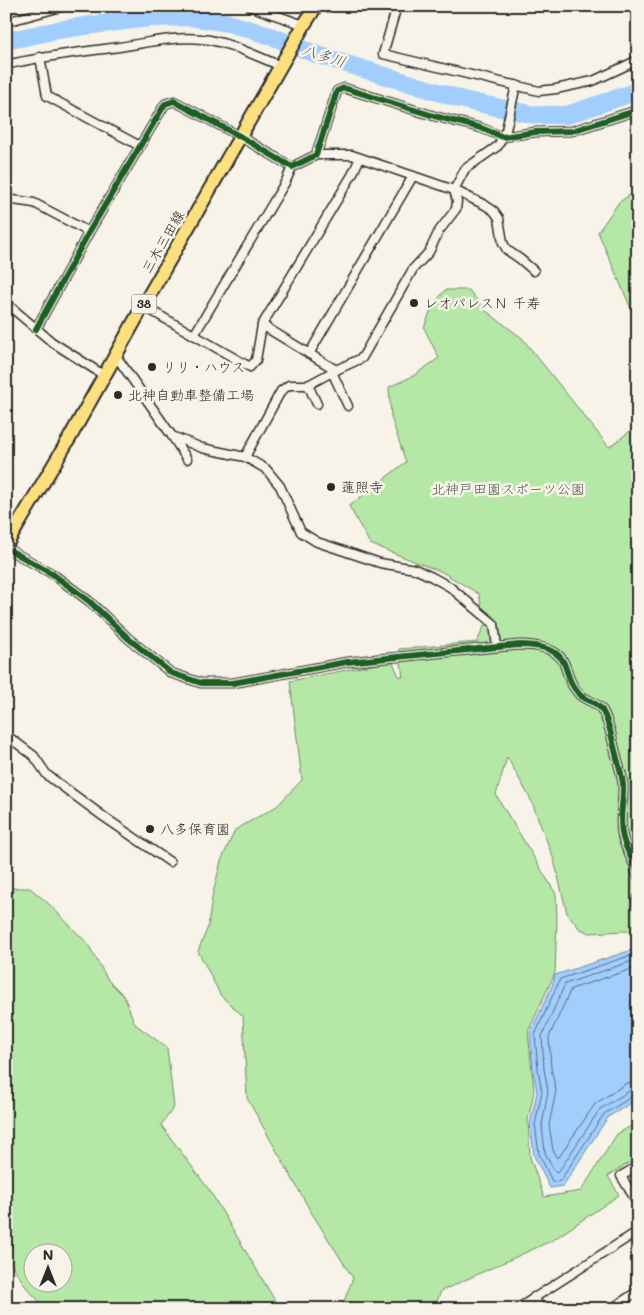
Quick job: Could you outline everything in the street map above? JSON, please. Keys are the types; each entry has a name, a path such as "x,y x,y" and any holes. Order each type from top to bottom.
{"main road":[{"name":"三木三田線","path":"6,546 316,6"}],"street":[{"path":"6,22 65,6"},
{"path":"250,6 303,27"},
{"path":"397,6 383,54 515,89 539,91 593,81 638,60"},
{"path":"6,65 40,57 174,39 202,39 221,43 282,64"},
{"path":"40,57 47,96 140,146"},
{"path":"316,156 337,92 344,88 434,116 504,133 572,132 638,110"},
{"path":"245,456 281,391 288,386 308,385 362,358 413,269 429,252 439,231 456,209 457,201 454,190 465,169 498,146 504,133 515,89"},
{"path":"36,329 89,232 165,104 174,101 292,167"},
{"path":"194,335 286,181 292,167 316,156 352,155 454,190 485,205 494,211 499,218 503,243 507,250 520,258 534,271"},
{"path":"143,306 250,367 256,360 262,326 352,175 360,158"},
{"path":"309,354 413,176"},
{"path":"6,199 34,203 89,232"},
{"path":"6,303 52,342 105,376"},
{"path":"262,326 334,371 348,406"},
{"path":"116,356 187,459"},
{"path":"308,385 317,404"},
{"path":"172,436 202,448 245,456 266,469 280,486 301,532 317,542 380,563 415,569 450,587 494,624 497,647"},
{"path":"6,546 51,573 89,601 129,639 171,673 202,683 233,683 347,662 497,647 528,645 554,651 564,663 573,686 580,695 601,708 608,723 623,782 622,835 638,876"},
{"path":"6,735 34,756 47,775 112,823 170,862"},
{"path":"638,898 638,905"},
{"path":"638,1166 622,1176 638,1204"},
{"path":"517,1309 638,1231"},
{"path":"611,1309 638,1291"},
{"path":"534,1297 541,1309"}],"green space":[{"path":"638,190 638,316 632,311 598,232 619,202"},
{"name":"北神戸田園スポーツ公園","path":"445,290 469,290 486,311 522,338 609,447 638,425 638,932 589,933 579,928 567,913 554,860 531,800 507,757 496,795 556,894 555,973 528,1032 534,1091 528,1120 530,1157 544,1197 581,1191 617,1134 638,1122 638,1157 608,1176 619,1195 553,1240 441,1291 434,1309 341,1309 353,1278 311,1212 247,1098 243,1016 221,996 198,951 208,927 212,897 221,861 235,830 277,806 302,780 290,681 392,661 399,676 403,677 399,649 477,642 485,624 479,594 442,572 370,544 349,506 406,462 391,417 389,387 413,376 439,358 424,328 432,307"},
{"path":"13,888 30,888 49,904 88,944 108,980 124,996 135,1024 167,1048 174,1107 161,1125 210,1191 280,1309 46,1309 31,1292 72,1292 72,1242 22,1242 22,1281 6,1256 6,892"}],"water":[{"path":"638,948 638,1099 608,1117 563,1186 550,1188 534,1156 530,1124 537,1092 530,1033 552,986 555,975"}],"waterway":[{"name":"八多川","path":"6,41 85,26 149,18 191,17 228,23 271,36 318,55 467,101 535,115 567,115 638,91"}],"cycle path":[{"path":"36,329 89,232 165,104 174,101 292,167 316,155 337,91 344,88 434,116 481,128 503,137 536,132 572,131 638,110"},
{"path":"6,548 51,573 89,601 129,639 171,673 201,683 233,683 347,662 519,645 537,646 555,653 563,661 576,691 600,707 607,720 622,780 621,827 623,839 638,876"}],"place":[{"name":"レオパレスＮ 千寿","path":"414,303"},
{"name":"リリ・ハウス","path":"152,367"},
{"name":"北神自動車整備工場","path":"118,395"},
{"name":"蓮照寺","path":"331,487"},
{"name":"八多保育園","path":"150,829"}]}
